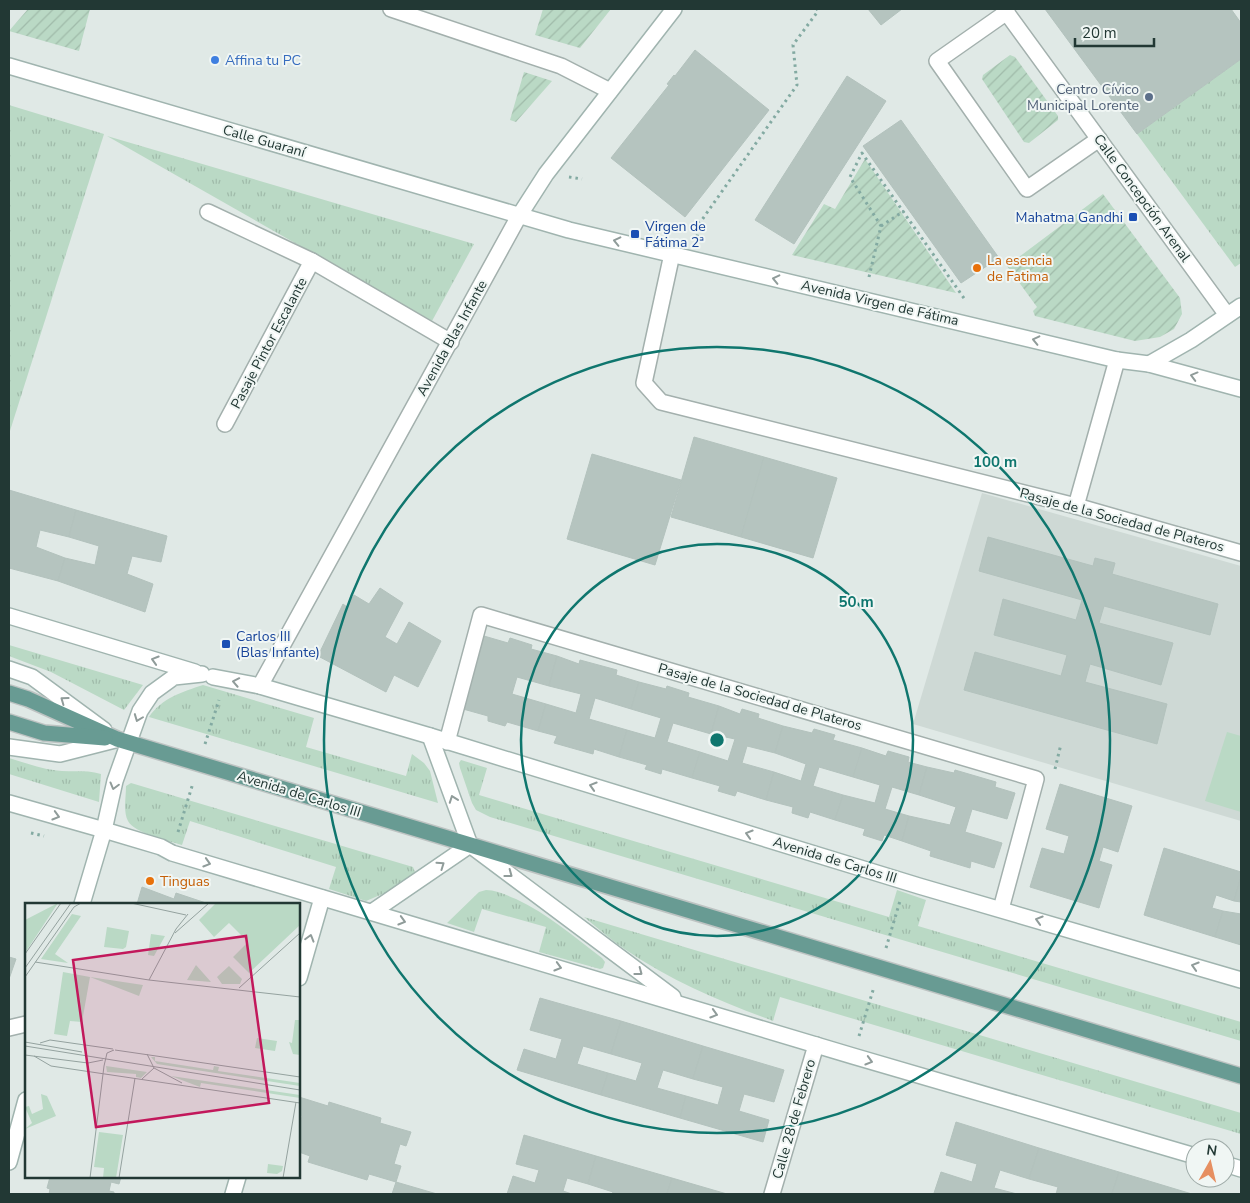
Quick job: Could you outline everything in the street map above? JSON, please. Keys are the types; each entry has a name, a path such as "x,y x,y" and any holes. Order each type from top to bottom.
{"main road":[{"name":"Avenida de Carlos III","path":"9,693 28,699 123,741 1241,1076"},
{"name":"Avenida de Carlos III","path":"9,722 44,733 123,741"}],"street":[{"path":"391,9 561,66 610,91"},
{"name":"Avenida Blas Infante","path":"260,686 519,216 546,174 674,9"},
{"path":"1006,11 937,61 1027,189 1099,139"},
{"name":"Calle Concepción Arenal","path":"1006,11 1227,315"},
{"name":"Calle Guaraní","path":"9,66 519,216"},
{"path":"208,212 312,261 451,342"},
{"name":"Avenida Virgen de Fátima","path":"519,216 568,230 1117,360 1149,364 1241,389"},
{"name":"Pasaje de la Sociedad de Plateros","path":"672,254 644,383 660,402 1076,506 1241,553"},
{"name":"Pasaje Pintor Escalante","path":"226,424 312,261"},
{"path":"1149,364 1191,340 1241,306"},
{"path":"1076,506 1117,360"},
{"name":"Pasaje de la Sociedad de Plateros","path":"447,742 481,615 1036,779 1001,908"},
{"name":"Avenida de Carlos III","path":"9,616 207,676 260,686 430,736 919,886 1001,908 1241,980"},
{"name":"Avenida de Carlos III","path":"9,669 32,677 123,741"},
{"name":"Avenida de Carlos III","path":"104,830 123,741 152,693 174,677 207,676"},
{"path":"372,912 470,845 430,736"},
{"path":"9,747 60,754 123,741"},
{"name":"Avenida de Carlos III","path":"9,802 161,847 172,853 322,898 1185,1153"},
{"path":"82,903 104,830"},
{"name":"Avenida de Carlos III","path":"470,845 682,1004"},
{"path":"300,975 322,898"},
{"path":"9,1028 25,1024"},
{"name":"Calle 28 de Febrero","path":"772,1194 816,1045"},
{"path":"9,1162 25,1104"},
{"path":"233,1194 238,1178"}],"path":[{"path":"697,237 699,224 797,84 793,45 818,11 817,9"},
{"path":"881,226 850,177 862,153 966,301"},
{"path":"869,277 881,226 904,211"}],"shaded area":[{"path":"982,493 1241,566 1241,821 913,724"}],"green space":[{"path":"28,9 90,9 79,51 9,31"},
{"path":"543,9 611,9 580,48 535,35"},
{"path":"1010,55 1015,57 1058,116 1058,120 1029,143 1024,142 982,79 983,75"},
{"path":"1241,59 1241,263 1235,267 1137,134"},
{"path":"524,72 552,81 516,122 510,120"},
{"path":"9,105 104,134 9,434"},
{"path":"107,136 474,244 432,321"},
{"path":"865,159 956,293 792,255 824,204 835,209"},
{"path":"1103,194 1180,298 1182,314 1174,329 1160,337 1135,341 1035,316 1033,311 1037,307 1007,266"},
{"path":"9,645 143,685 124,710 51,672 9,656"},
{"path":"203,685 314,718 306,747 406,776 412,754 424,763 430,771 438,803 149,717 166,700"},
{"path":"1227,732 1241,736 1241,812 1205,801"},
{"path":"9,758 49,769 101,774 99,802 9,774"},
{"path":"461,760 487,768 479,795 889,917 897,890 926,900 918,926 1241,1022 1241,1041 490,817 476,810 472,803 460,768 459,763"},
{"path":"131,783 413,867 415,872 392,890 366,901 329,889 336,867 190,821 182,845 161,839 144,833 128,821 125,809 126,786"},
{"path":"486,890 516,899 550,919 602,958 605,962 603,968 600,969 539,952 546,927 482,909 474,932 447,923 479,892"},
{"path":"584,917 1241,1113 1241,1134 780,997 773,1021 716,998 661,972 620,946"}],"building":[{"path":"868,9 902,9 881,25"},
{"name":"Centro Cívico Municipal Lorente","path":"1045,9 1231,9 1241,23 1241,59 1137,134"},
{"path":"695,50 769,110 685,217 611,158"},
{"path":"847,76 886,101 794,244 755,220"},
{"path":"901,120 999,258 961,283 863,146"},
{"path":"694,437 764,457 741,537 671,517"},
{"path":"592,454 681,480 655,565 567,539"},
{"path":"764,457 837,478 813,558 741,537"},
{"path":"9,490 76,510 69,537 40,530 36,547 65,558 58,581 9,568"},
{"path":"76,510 167,536 161,562 132,556 127,574 153,584 145,612 58,581 65,558 95,565 99,546 69,537"},
{"path":"988,537 1093,566 1095,558 1115,563 1112,574 1218,604 1210,635 1104,606 1099,623 1173,643 1161,685 1090,664 1085,682 1167,704 1157,744 964,690 975,652 1061,676 1067,655 994,635 1003,599 1076,620 1082,600 979,571"},
{"path":"380,588 403,603 385,637 397,644 409,622 441,641 418,687 394,675 386,692 318,656 343,604 347,607 354,595 369,604"},
{"path":"484,636 508,643 510,638 532,645 531,649 557,656 549,686 517,677 512,694 546,704 538,731 507,722 505,726 488,721 488,716 463,709"},
{"path":"557,656 579,664 580,660 617,670 616,675 639,682 631,709 595,698 589,719 627,730 619,757 594,749 593,754 554,743 557,736 538,731 546,704 576,713 581,694 549,686"},
{"path":"639,682 666,689 667,686 689,693 688,697 719,706 711,734 673,723 667,742 700,752 692,778 662,769 661,774 645,769 647,765 619,757 627,730 655,738 661,718 631,709"},
{"path":"719,706 740,714 742,709 759,714 758,718 783,726 775,753 747,746 742,763 774,772 766,800 737,791 735,796 718,791 720,786 692,778 700,752 728,761 735,739 711,734"},
{"path":"783,726 812,733 814,729 835,735 833,740 862,748 853,777 819,767 813,786 843,795 835,820 810,812 808,818 792,813 793,807 766,800 774,772 801,781 806,764 775,753"},
{"path":"862,748 886,756 888,751 909,757 908,762 927,767 919,795 892,787 885,809 909,816 902,841 884,835 882,841 863,835 865,829 835,820 843,795 875,803 880,785 853,777"},
{"path":"927,767 954,773 955,770 996,782 995,787 1015,793 1007,819 972,809 965,832 1002,843 994,868 971,861 970,868 930,856 931,851 902,841 909,816 950,825 956,807 919,795"},
{"path":"1060,784 1132,806 1118,852 1103,847 1099,861 1112,865 1099,908 1030,887 1042,848 1064,854 1069,836 1046,829"},
{"path":"1164,848 1241,872 1234,901 1216,895 1212,908 1223,911 1215,937 1144,915"},
{"path":"1241,877 1241,902 1234,901"},
{"path":"142,887 174,899 176,893 206,903 137,903"},
{"path":"1223,911 1241,914 1241,945 1215,937"},
{"path":"9,957 16,959 9,979"},
{"path":"540,998 621,1021 611,1054 583,1046 577,1064 608,1073 601,1095 517,1070 524,1049 556,1059 562,1039 530,1030"},
{"path":"621,1021 703,1046 693,1079 663,1070 657,1088 686,1096 680,1118 601,1095 608,1073 636,1081 642,1063 611,1054"},
{"path":"703,1046 784,1070 774,1102 744,1094 739,1111 769,1120 763,1142 680,1118 686,1096 718,1105 723,1087 693,1079"},
{"path":"300,1097 328,1106 329,1102 381,1118 380,1123 411,1132 406,1146 400,1144 394,1164 401,1166 396,1182 369,1174 367,1180 308,1162 310,1156 300,1152 300,1125 302,1116 300,1115"},
{"path":"956,1122 1039,1148 1029,1179 1000,1170 994,1188 1017,1194 934,1193 941,1172 972,1182 977,1164 946,1155"},
{"path":"524,1135 596,1156 588,1184 567,1178 563,1191 572,1194 507,1194 513,1176 535,1183 539,1170 516,1164"},
{"path":"1039,1148 1119,1172 1112,1194 1056,1194 1058,1187 1029,1179"},
{"path":"596,1156 672,1178 667,1194 612,1194 613,1192 588,1184"},
{"path":"1119,1172 1192,1194 1112,1194"},
{"path":"50,1178 121,1178 119,1184 111,1182 109,1191 114,1192 114,1194 49,1194 50,1189 47,1188"},
{"path":"672,1178 727,1194 667,1194"},
{"path":"396,1182 437,1194 392,1194"}],"place":[{"name":"Affina tu PC","path":"215,60"},
{"name":"Centro Cívico Municipal Lorente","path":"1149,97"},
{"name":"Mahatma Gandhi","path":"1133,217"},
{"name":"Virgen de Fátima 2ª","path":"635,234"},
{"name":"La esencia de Fatima","path":"977,268"},
{"name":"Carlos III (Blas Infante)","path":"226,644"},
{"name":"Tinguas","path":"150,881"}]}
